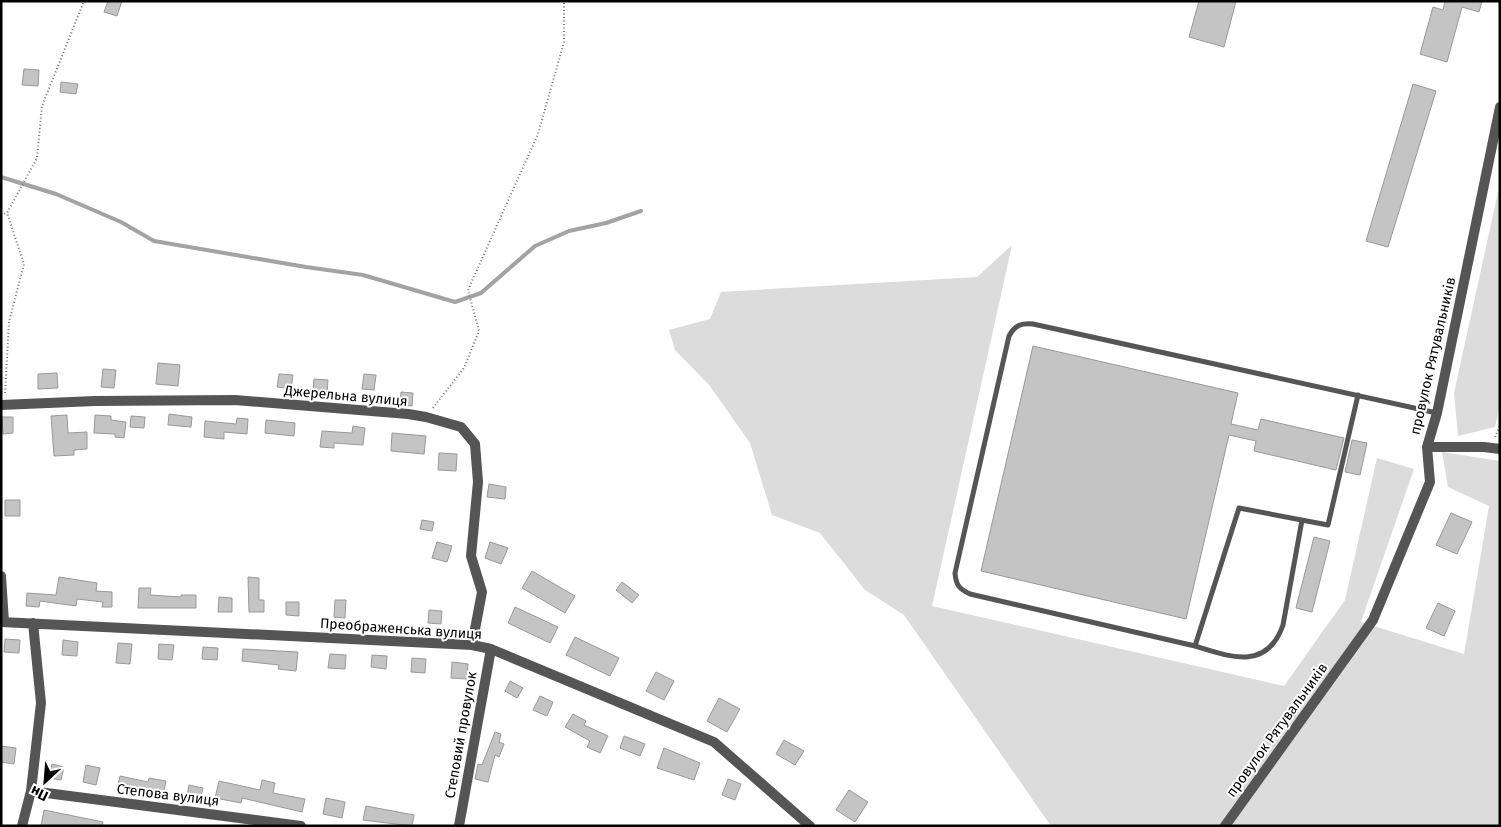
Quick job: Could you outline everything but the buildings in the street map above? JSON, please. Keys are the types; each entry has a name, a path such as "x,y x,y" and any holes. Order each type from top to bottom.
{"street":[{"name":"провулок Рятувальників","path":"1225,826 1373,620 1430,482 1427,447 1437,413 1500,107"},
{"name":"Джерельна вулиця","path":"3,405 95,401 235,400 426,417 461,427 475,444 478,482 471,556 482,592 472,645"},
{"path":"1427,447 1484,447 1500,449"},
{"path":"1,576 3,622"},
{"name":"Преображенська вулиця","path":"3,622 472,645 491,649 714,742 809,826"},
{"path":"22,826 31,791 41,704 34,623"},
{"name":"Степовий провулок","path":"459,826 491,649"},
{"name":"Степова вулиця","path":"31,791 301,826"}],"lane":[{"path":"1302,520 1283,625 1278,639 1267,649 1252,657 1235,658 1195,646 970,594 961,590 955,582 957,563 1009,336 1014,328 1022,323 1437,413"},
{"path":"1195,646 1239,508 1328,525 1358,395"}],"path":[{"path":"1,215 7,213 37,158 42,106 84,1"},
{"path":"426,417 464,368 479,332 468,290 538,134 564,42 564,1"},
{"path":"3,405 9,322 24,264 7,213"}],"shaded area":[{"path":"1500,183 1500,406 1495,427 1458,436 1454,393"},
{"path":"1012,245 932,606 1284,686 1345,600 1377,458 1414,469 1361,622 1464,654 1489,506 1448,487 1442,452 1500,461 1500,826 1051,826 904,615 865,590 820,533 772,515 750,443 710,386 675,350 669,330 710,319 721,292 977,277"}],"waterway":[{"path":"1,177 56,194 121,222 154,241 363,275 455,302 481,293 535,246 569,231 606,223 641,211"}]}
